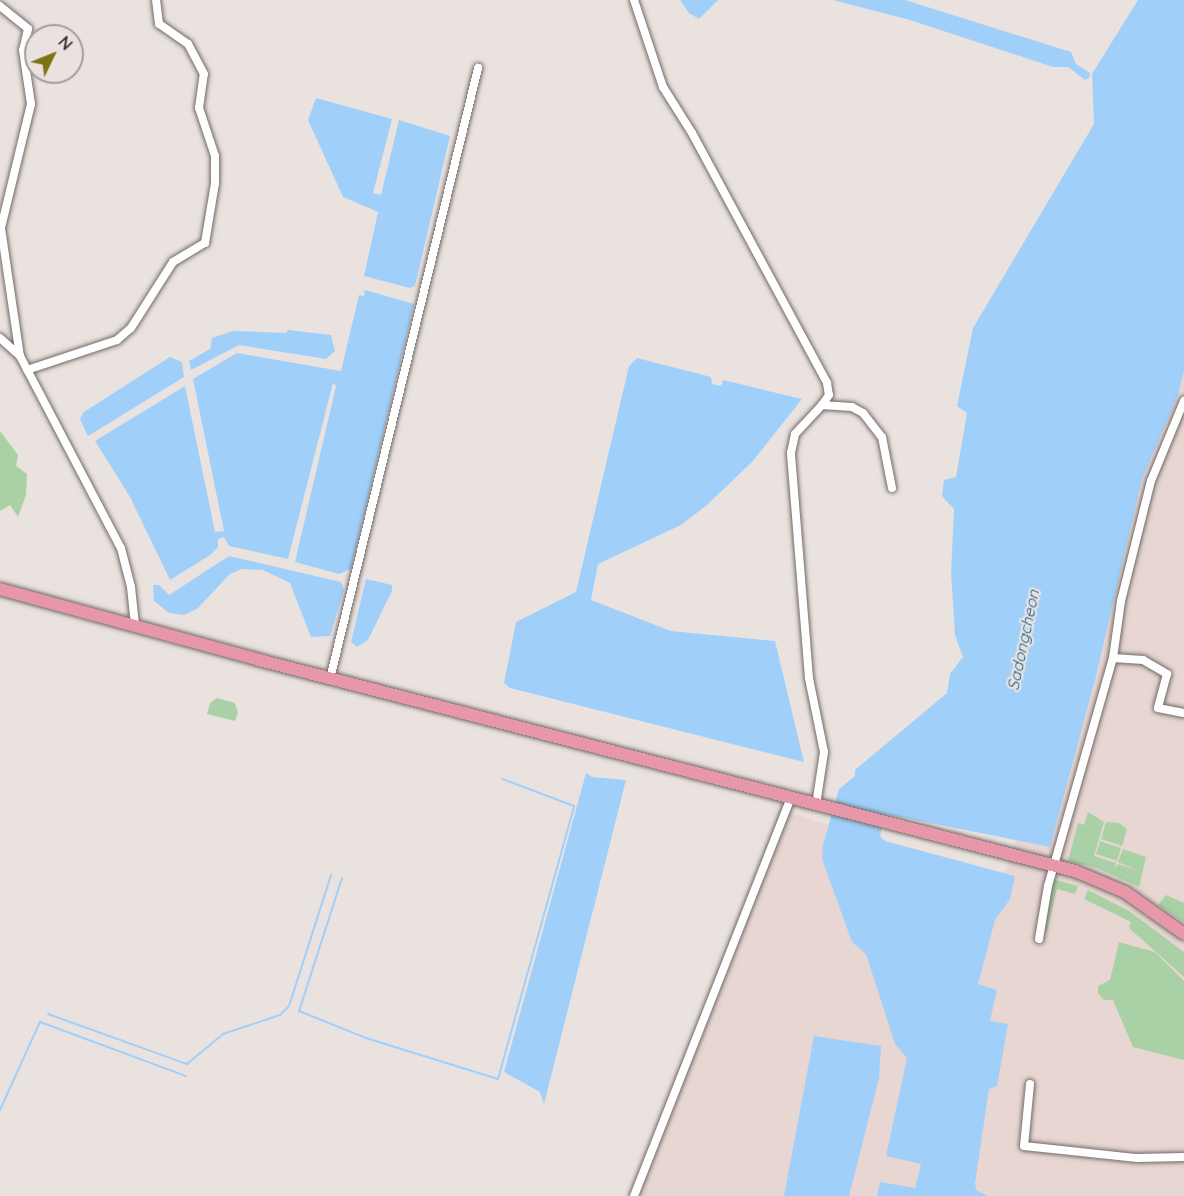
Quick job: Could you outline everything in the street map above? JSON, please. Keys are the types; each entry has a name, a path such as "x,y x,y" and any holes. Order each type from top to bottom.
{"main road":[{"path":"0,589 330,679 1054,867 1125,892 1184,934"}],"street":[{"path":"27,370 117,340 131,328 173,262 205,243 215,183 215,156 199,108 204,74 188,44 159,24 156,0"},
{"path":"634,0 663,87 692,134 827,382 829,395 795,434 791,453 809,678 825,752 816,805"},
{"path":"0,6 28,29 23,50 31,104 1,228 20,356 121,548 131,587 135,626"},
{"path":"330,679 478,68"},
{"path":"0,338 20,356"},
{"path":"1039,939 1054,867 1113,658 1121,601 1151,482 1184,401"},
{"path":"822,405 852,407 875,424 882,436 892,488"},
{"path":"1113,658 1143,660 1167,675 1158,708 1184,713"},
{"path":"634,1196 791,797"},
{"path":"1030,1084 1024,1146 1137,1158 1184,1157"}],"shaded area":[{"path":"1184,337 1184,1196 629,1196 780,809 1002,882"}],"green space":[{"path":"0,431 18,455 16,466 27,474 26,495 18,517 10,505 0,511"},
{"path":"217,698 235,703 238,713 235,721 207,714 210,703"},
{"path":"1088,812 1104,822 1094,856 1116,863 1115,868 1118,864 1139,871 1118,862 1123,849 1146,857 1139,887 1097,868 1068,861 1078,823 1084,825"},
{"path":"1106,822 1119,823 1127,829 1122,846 1101,839"},
{"path":"1100,841 1121,848 1117,861 1096,854"},
{"path":"1055,880 1078,886 1075,894 1057,889 1047,931 1044,930 1051,883"},
{"path":"1088,890 1129,911 1184,952 1184,977 1129,928 1131,922 1084,899"},
{"path":"1166,895 1184,903 1184,922 1158,905"},
{"path":"1119,942 1155,952 1184,981 1184,1060 1133,1047 1113,1000 1104,1000 1098,993 1098,986 1110,980"}],"water":[{"path":"680,0 718,0 699,19 689,13"},
{"path":"833,0 905,0 1071,52 1076,64 1090,73 1089,78 1085,80 1068,67 1053,67 910,20"},
{"name":"Sadongcheon","path":"1138,0 1184,0 1184,371 1178,395 1142,479 1096,676 1050,847 885,814 880,836 885,841 1015,876 1010,899 995,920 978,984 997,990 990,1021 1008,1024 997,1086 989,1089 975,1183 976,1190 988,1196 877,1196 880,1182 915,1188 921,1164 886,1156 907,1058 895,1044 866,954 852,942 822,859 823,845 839,789 855,776 855,770 947,693 950,674 963,657 955,635 951,572 954,509 942,496 944,480 956,477 967,413 957,406 973,328 1094,124 1092,74"},
{"path":"316,98 392,119 373,193 381,195 399,120 450,136 415,286 410,288 364,276 378,212 343,197 308,120"},
{"path":"365,290 414,304 351,569 339,574 295,562 336,386 333,383 288,559 229,546 224,537 218,539 218,547 210,555 170,580 130,497 95,441 185,386 215,532 224,531 193,379 237,353 341,371 359,295 364,296"},
{"path":"288,330 331,335 335,351 326,359 239,345 191,370 189,361 210,349 212,338 233,331 286,333"},
{"path":"170,357 182,362 184,377 88,436 80,419 84,412"},
{"path":"637,358 711,377 712,384 721,386 723,380 802,399 753,461 707,505 681,525 598,564 591,600 671,631 775,641 804,762 510,688 504,683 516,622 576,592 629,366"},
{"path":"229,556 341,582 344,590 330,636 311,637 290,583 263,570 242,569 230,574 198,608 184,615 169,613 154,601 153,585 159,585 169,595"},
{"path":"366,579 392,585 392,591 368,640 357,647 351,642"},
{"path":"586,773 592,777 626,780 544,1104 540,1092 504,1072"},
{"path":"814,1036 881,1046 879,1078 849,1196 784,1196"}],"waterway":[{"path":"342,878 299,1011 366,1038 498,1079 574,806 502,779"},
{"path":"48,1014 187,1064 223,1034 280,1015 289,1006 331,875"},
{"path":"0,1110 40,1022 186,1076"}]}
